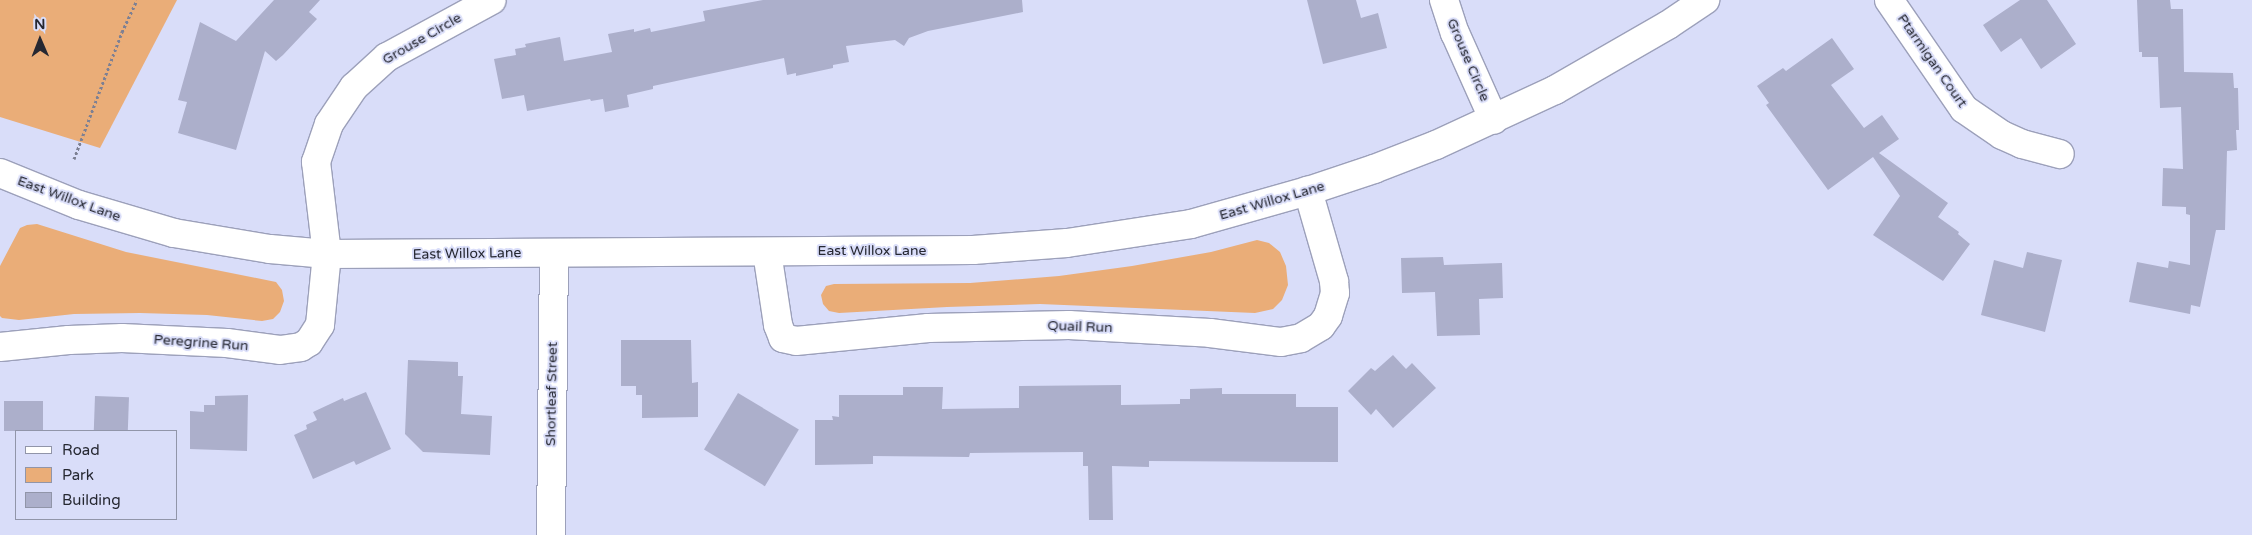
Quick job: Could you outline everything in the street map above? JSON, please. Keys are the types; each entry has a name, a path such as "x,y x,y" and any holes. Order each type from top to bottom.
{"street":[{"name":"Grouse Circle","path":"326,254 316,162 329,124 340,104 364,76 386,57 492,0"},
{"name":"Grouse Circle","path":"1444,0 1455,33 1494,120"},
{"name":"East Willox Lane","path":"1,175 79,205 174,233 270,250 326,254 973,250 1067,243 1191,224 1308,192 1383,166 1494,120 1612,58 1705,0"},
{"name":"Ptarmigan Court","path":"1889,0 1964,109 2002,135 2022,144 2060,154"},
{"name":"Quail Run","path":"766,252 778,325 783,338 796,342 928,328 1069,325 1210,333 1280,342 1301,338 1321,326 1328,316 1335,293 1334,281 1308,192"},
{"name":"Shortleaf Street","path":"550,535 554,253"},
{"name":"Peregrine Run","path":"0,347 122,338 227,343 280,350 301,347 309,342 320,325 326,254"}],"path":[{"path":"74,159 118,40 137,0"}],"green space":[{"path":"0,0 177,0 100,148 0,117"},
{"path":"37,224 126,252 276,282 282,290 284,301 280,312 273,319 262,321 207,315 140,313 74,314 19,320 2,318 0,316 0,266 20,228"},
{"path":"1257,240 1269,243 1280,252 1286,266 1288,285 1282,300 1273,309 1255,313 1040,304 839,313 829,311 823,304 821,295 826,286 834,284 970,283 1059,276 1132,266 1211,252"}],"building":[{"path":"274,0 320,0 309,12 317,19 276,61 265,51 236,150 178,133 187,102 178,100 200,22 236,41"},
{"path":"763,0 1022,0 1023,12 928,31 909,38 904,46 895,40 846,46 849,62 833,65 833,68 796,76 796,73 787,75 784,58 653,86 653,89 627,95 629,107 605,112 603,99 591,101 590,99 527,111 524,95 502,99 494,59 516,55 515,49 526,47 525,44 560,37 564,61 612,52 608,34 634,29 634,32 650,28 651,32 705,21 703,11"},
{"path":"1307,0 1356,0 1361,18 1378,13 1387,48 1323,64"},
{"path":"2020,0 2047,0 2076,44 2041,69 2021,38 2001,52 1983,25"},
{"path":"2137,0 2170,0 2171,9 2183,9 2184,72 2233,73 2234,88 2238,88 2239,130 2236,130 2237,150 2227,151 2225,230 2216,230 2200,307 2191,305 2190,314 2129,302 2137,262 2168,268 2169,261 2190,265 2190,215 2186,214 2186,207 2162,206 2163,168 2183,169 2181,107 2160,108 2158,57 2142,57 2142,52 2139,52"},
{"path":"1832,38 1854,69 1831,85 1864,128 1882,115 1899,139 1879,153 1948,203 1938,217 1959,232 1958,234 1970,244 1943,281 1873,235 1900,196 1873,157 1828,190 1766,105 1769,103 1757,86 1783,68 1786,71"},
{"path":"2027,252 2062,260 2045,332 1981,315 1994,260 2023,268"},
{"path":"1443,257 1444,265 1502,263 1503,298 1479,299 1480,335 1437,336 1435,292 1402,293 1401,258"},
{"path":"621,340 691,340 692,383 698,382 698,417 642,418 642,395 636,395 636,386 621,386"},
{"path":"1393,355 1406,369 1412,363 1436,388 1393,428 1376,409 1371,415 1348,391 1371,368 1375,371"},
{"path":"408,360 458,362 458,376 463,376 461,414 492,416 490,455 423,452 405,434"},
{"path":"1121,385 1121,405 1180,404 1180,399 1190,399 1190,389 1222,388 1222,394 1296,394 1296,407 1338,407 1338,462 1149,461 1149,467 1112,466 1113,520 1089,520 1088,466 1083,466 1083,452 970,453 969,457 873,456 873,464 815,465 815,420 833,420 832,416 839,417 839,395 903,395 903,387 943,387 942,409 1019,408 1019,386"},
{"path":"366,392 391,449 356,465 354,461 313,479 294,435 307,429 306,425 317,420 313,412 343,398 344,401"},
{"path":"738,393 799,430 765,486 704,450"},
{"path":"248,395 247,451 190,449 190,411 204,412 204,405 215,405 215,396"},
{"path":"95,396 129,397 128,430 94,430"},
{"path":"4,401 43,401 43,430 4,431"}]}
